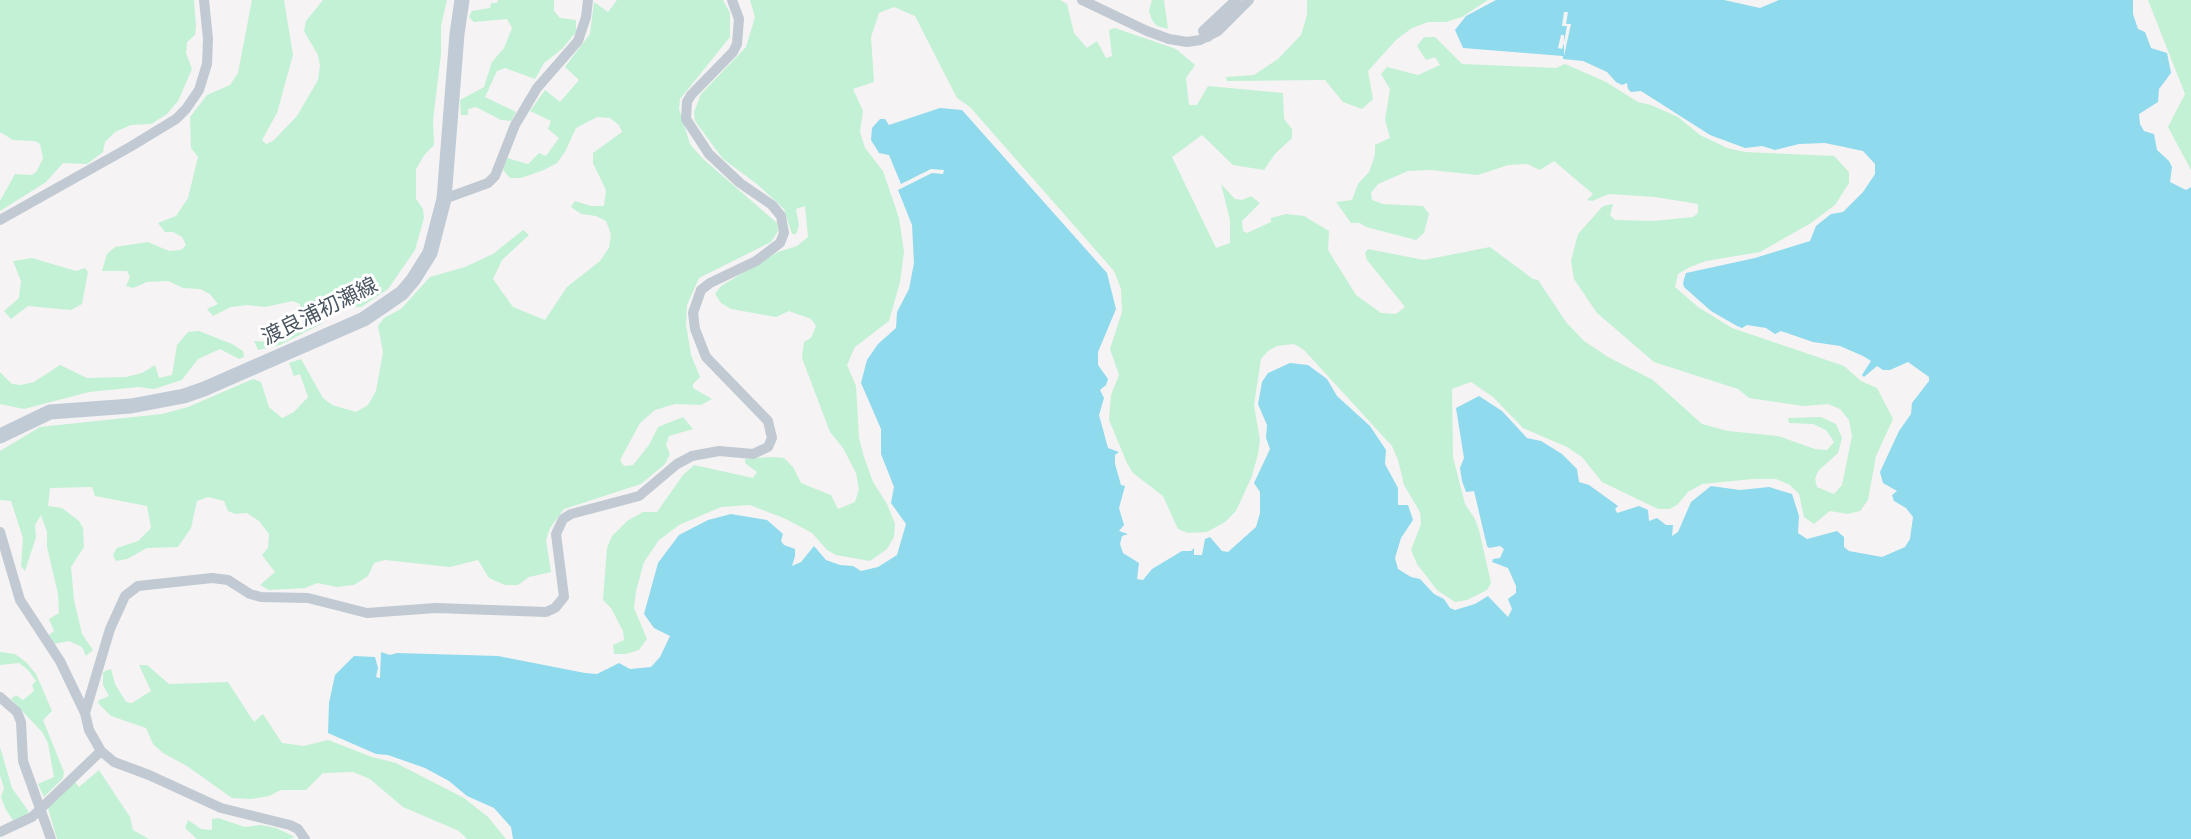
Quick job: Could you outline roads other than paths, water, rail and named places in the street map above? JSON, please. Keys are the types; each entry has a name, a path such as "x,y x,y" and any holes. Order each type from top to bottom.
{"main road":[{"name":"渡良浦初瀬線","path":"0,436 50,412 131,406 184,396 364,319 402,293 422,267 436,236 444,199 457,34 462,0"}],"street":[{"path":"0,220 130,147 176,119 186,109 199,90 207,64 208,39 204,0"},
{"path":"444,199 488,183 495,176 505,145 537,88 578,41 586,16 588,0"},
{"path":"85,713 110,628 125,596 138,586 213,578 228,580 250,594 261,597 308,598 368,613 436,608 546,612 555,608 564,597 556,534 563,519 571,514 639,496 677,464 692,456 719,451 753,454 768,447 772,438 768,422 706,357 695,329 693,313 701,290 710,283 756,261 780,243 784,233 781,216 772,205 740,183 709,154 686,119 687,102 691,94 733,52 737,44 739,19 732,0"},
{"path":"1082,0 1169,39 1187,42 1208,37 1224,27 1249,0"},
{"path":"1208,37 1203,31 1236,0"},
{"path":"0,532 20,600 60,661 85,713 89,730 102,750 114,762 149,775 221,808 290,825 298,829 304,839"},
{"path":"0,697 16,712 21,722 23,761 51,839"},
{"path":"0,832 22,824 102,750"}],"water":[{"path":"1496,0 1724,0 1760,8 1779,0 2133,0 2133,14 2138,29 2145,32 2151,48 2167,53 2171,73 2159,89 2158,102 2139,114 2140,124 2144,131 2154,134 2157,150 2169,161 2172,167 2170,182 2186,190 2191,187 2191,839 513,839 511,827 494,808 467,796 449,781 425,768 388,755 376,754 328,733 329,703 335,675 354,656 375,657 378,668 376,677 380,678 381,652 390,655 397,653 498,656 597,674 619,663 630,669 651,667 660,657 670,636 654,628 644,614 658,563 679,535 708,520 731,514 767,520 783,534 781,541 784,545 795,549 792,566 801,562 814,546 826,560 840,565 853,566 861,571 878,567 897,555 906,524 891,503 894,487 881,454 881,429 861,383 867,360 878,344 896,328 897,312 909,289 914,263 912,225 898,190 932,173 943,174 944,170 931,169 901,184 889,155 879,153 871,140 872,128 880,119 885,119 889,125 940,108 962,110 1107,273 1116,309 1098,352 1098,365 1108,379 1106,385 1100,390 1104,398 1099,415 1108,448 1119,452 1115,455 1115,464 1121,485 1125,486 1119,508 1124,525 1119,531 1128,534 1122,536 1120,544 1123,553 1139,563 1137,579 1143,580 1152,569 1182,551 1191,551 1194,548 1194,555 1202,555 1205,539 1210,537 1222,551 1228,552 1256,527 1260,513 1260,492 1254,483 1270,449 1266,438 1267,425 1258,404 1262,382 1268,373 1290,363 1308,365 1327,379 1337,396 1370,426 1386,450 1385,464 1398,488 1398,505 1408,505 1413,520 1401,538 1395,558 1398,569 1411,577 1420,579 1434,594 1444,599 1450,608 1455,610 1475,604 1488,596 1508,617 1512,609 1508,599 1516,593 1516,586 1508,568 1492,562 1493,559 1500,558 1504,549 1500,546 1489,548 1487,546 1474,491 1466,492 1462,481 1460,468 1464,458 1456,408 1479,396 1502,411 1527,438 1541,441 1562,454 1577,469 1579,482 1589,485 1618,506 1615,509 1617,513 1639,506 1648,510 1649,521 1657,518 1666,525 1673,525 1672,536 1678,532 1691,502 1711,486 1740,490 1769,487 1792,494 1799,516 1798,533 1807,539 1837,531 1844,537 1844,547 1849,551 1882,557 1905,547 1910,539 1913,517 1906,508 1894,501 1892,495 1897,491 1883,483 1880,472 1899,431 1911,414 1912,403 1929,381 1929,377 1908,362 1890,370 1883,370 1877,366 1864,377 1862,375 1871,361 1863,356 1840,346 1813,342 1781,331 1775,334 1766,328 1737,326 1711,311 1684,287 1683,283 1686,273 1755,258 1810,241 1816,226 1831,214 1843,212 1863,192 1875,174 1875,164 1863,151 1825,143 1799,144 1775,150 1762,146 1745,148 1710,135 1641,91 1631,92 1627,83 1622,85 1616,82 1607,72 1583,61 1563,59 1563,56 1463,48 1455,30 1466,16"}]}
